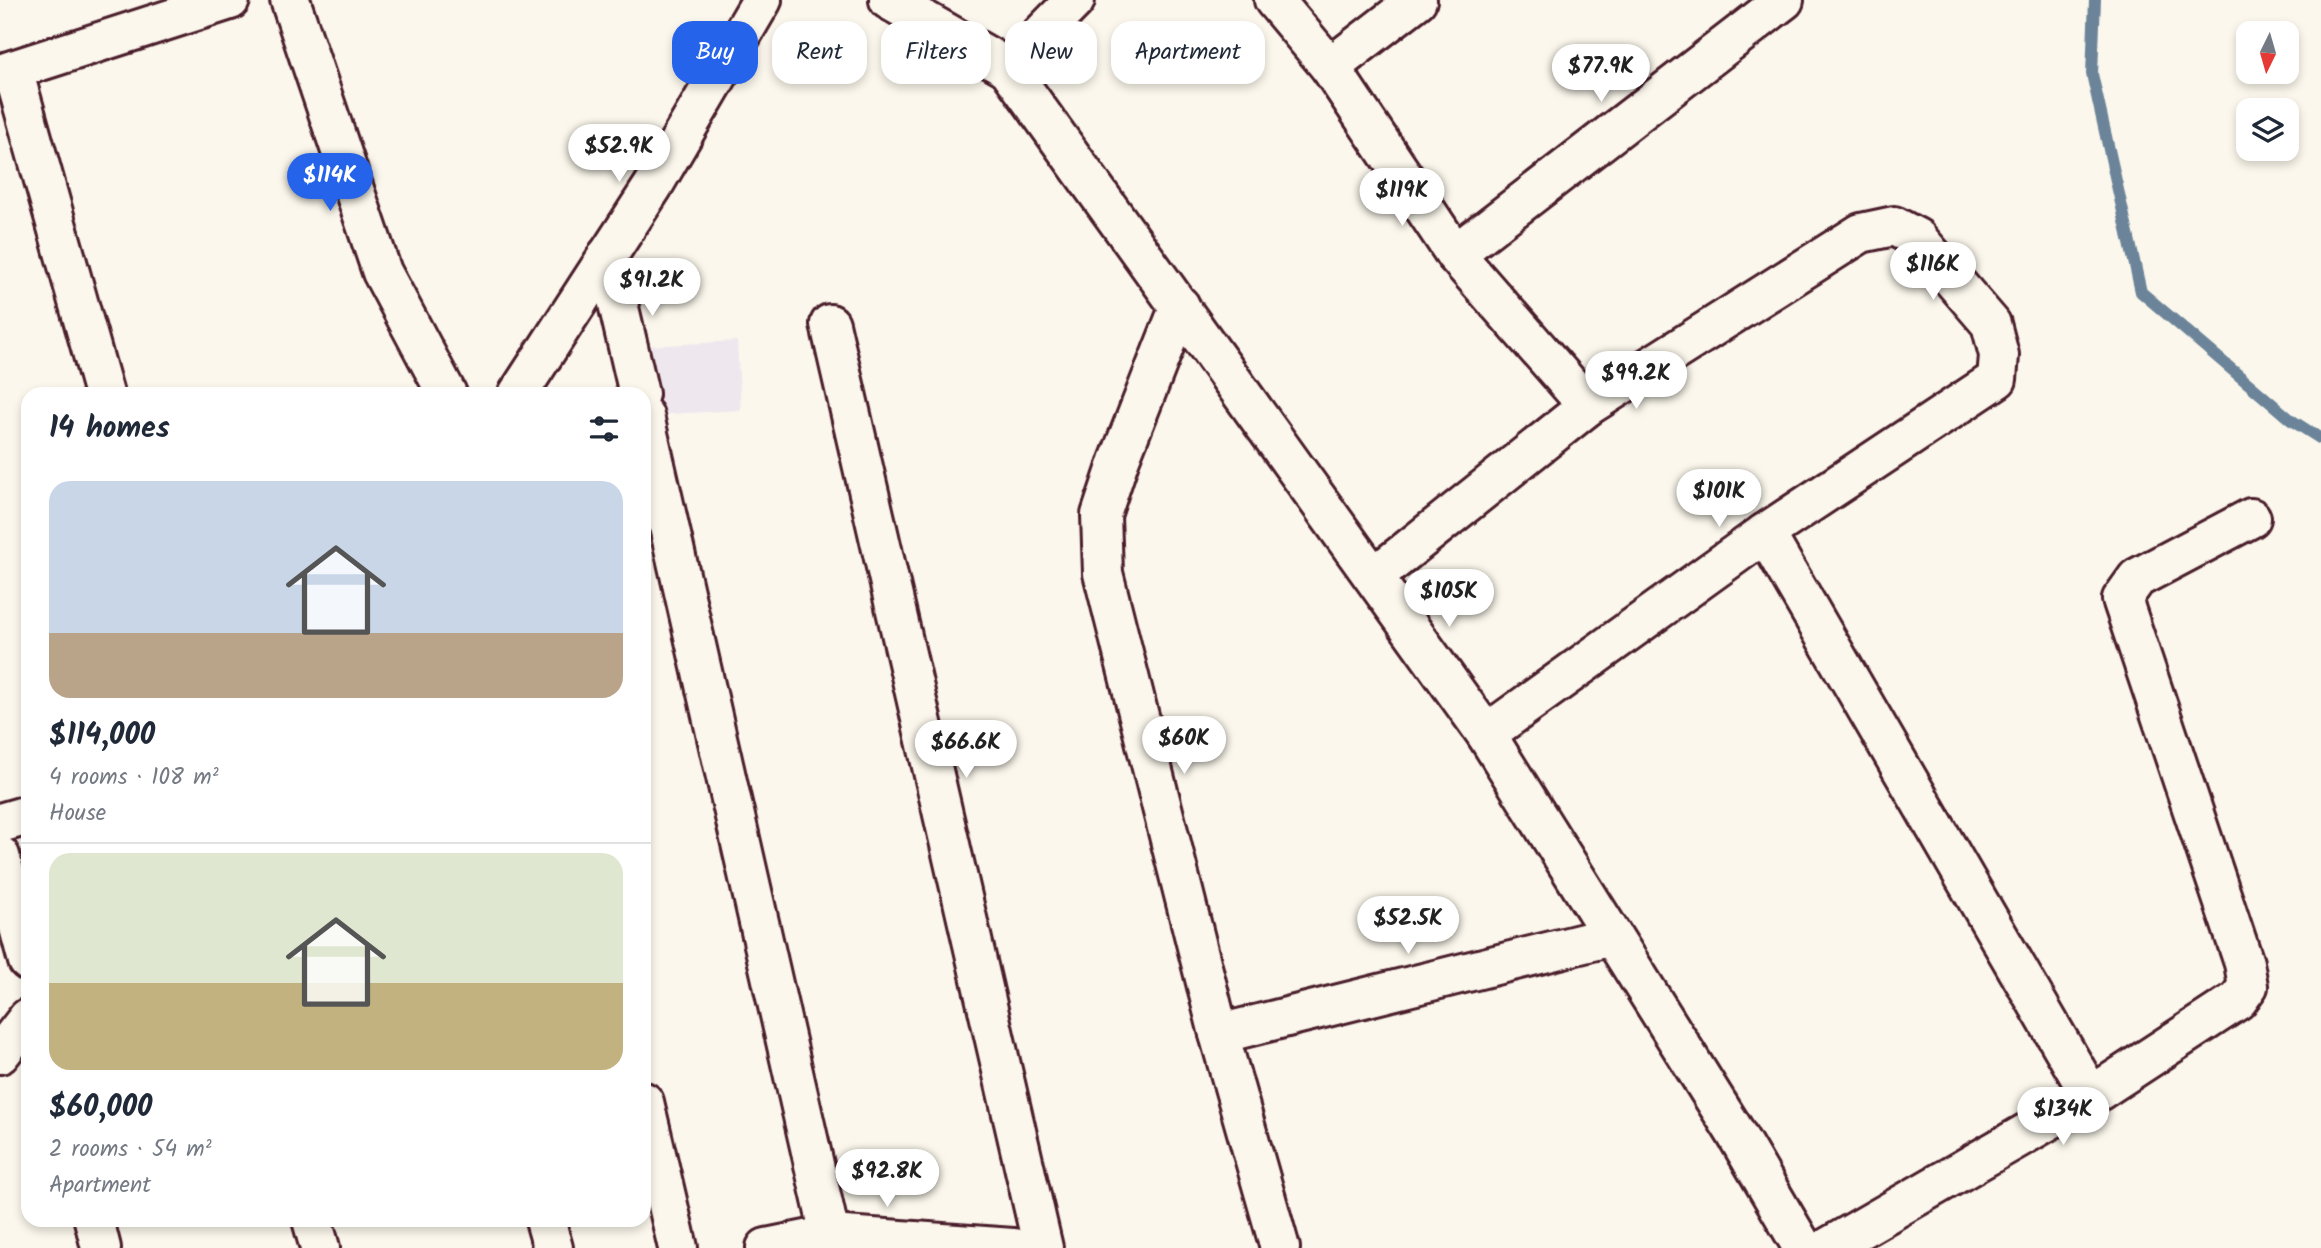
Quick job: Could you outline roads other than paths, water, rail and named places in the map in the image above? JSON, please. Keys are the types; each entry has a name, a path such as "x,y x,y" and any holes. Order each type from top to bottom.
{"street":[{"path":"102,387 6,72 230,0"},
{"path":"289,0 382,272 443,387"},
{"path":"523,387 653,186 762,0"},
{"path":"889,0 1005,66"},
{"path":"1054,21 1075,0"},
{"path":"1275,0 1330,67 1455,254 1588,406"},
{"path":"1330,67 1417,0"},
{"path":"1455,254 1784,0"},
{"path":"1020,84 1486,734 1735,1132 1802,1248"},
{"path":"1375,576 1588,406 1861,233 1894,226 1917,238 1991,324 1999,355 1997,379 1765,533 1486,734"},
{"path":"607,256 637,387"},
{"path":"1180,306 1119,461 1101,515 1102,573 1219,1034 1280,1248"},
{"path":"830,324 1043,1248"},
{"path":"651,447 830,1235"},
{"path":"1828,1248 2091,1096 2238,1000 2248,986 2244,963 2122,599 2137,578 2251,518"},
{"path":"1765,533 2091,1096"},
{"path":"0,823 21,817"},
{"path":"0,856 21,935"},
{"path":"1219,1034 1612,936"},
{"path":"0,1054 21,1027"},
{"path":"651,1132 678,1248"},
{"path":"96,1227 101,1248"},
{"path":"314,1227 320,1248"},
{"path":"547,1227 553,1248"},
{"path":"766,1248 830,1235 1013,1248"}],"waterway":[{"path":"2095,0 2092,74 2141,292 2291,420 2321,439"}]}
